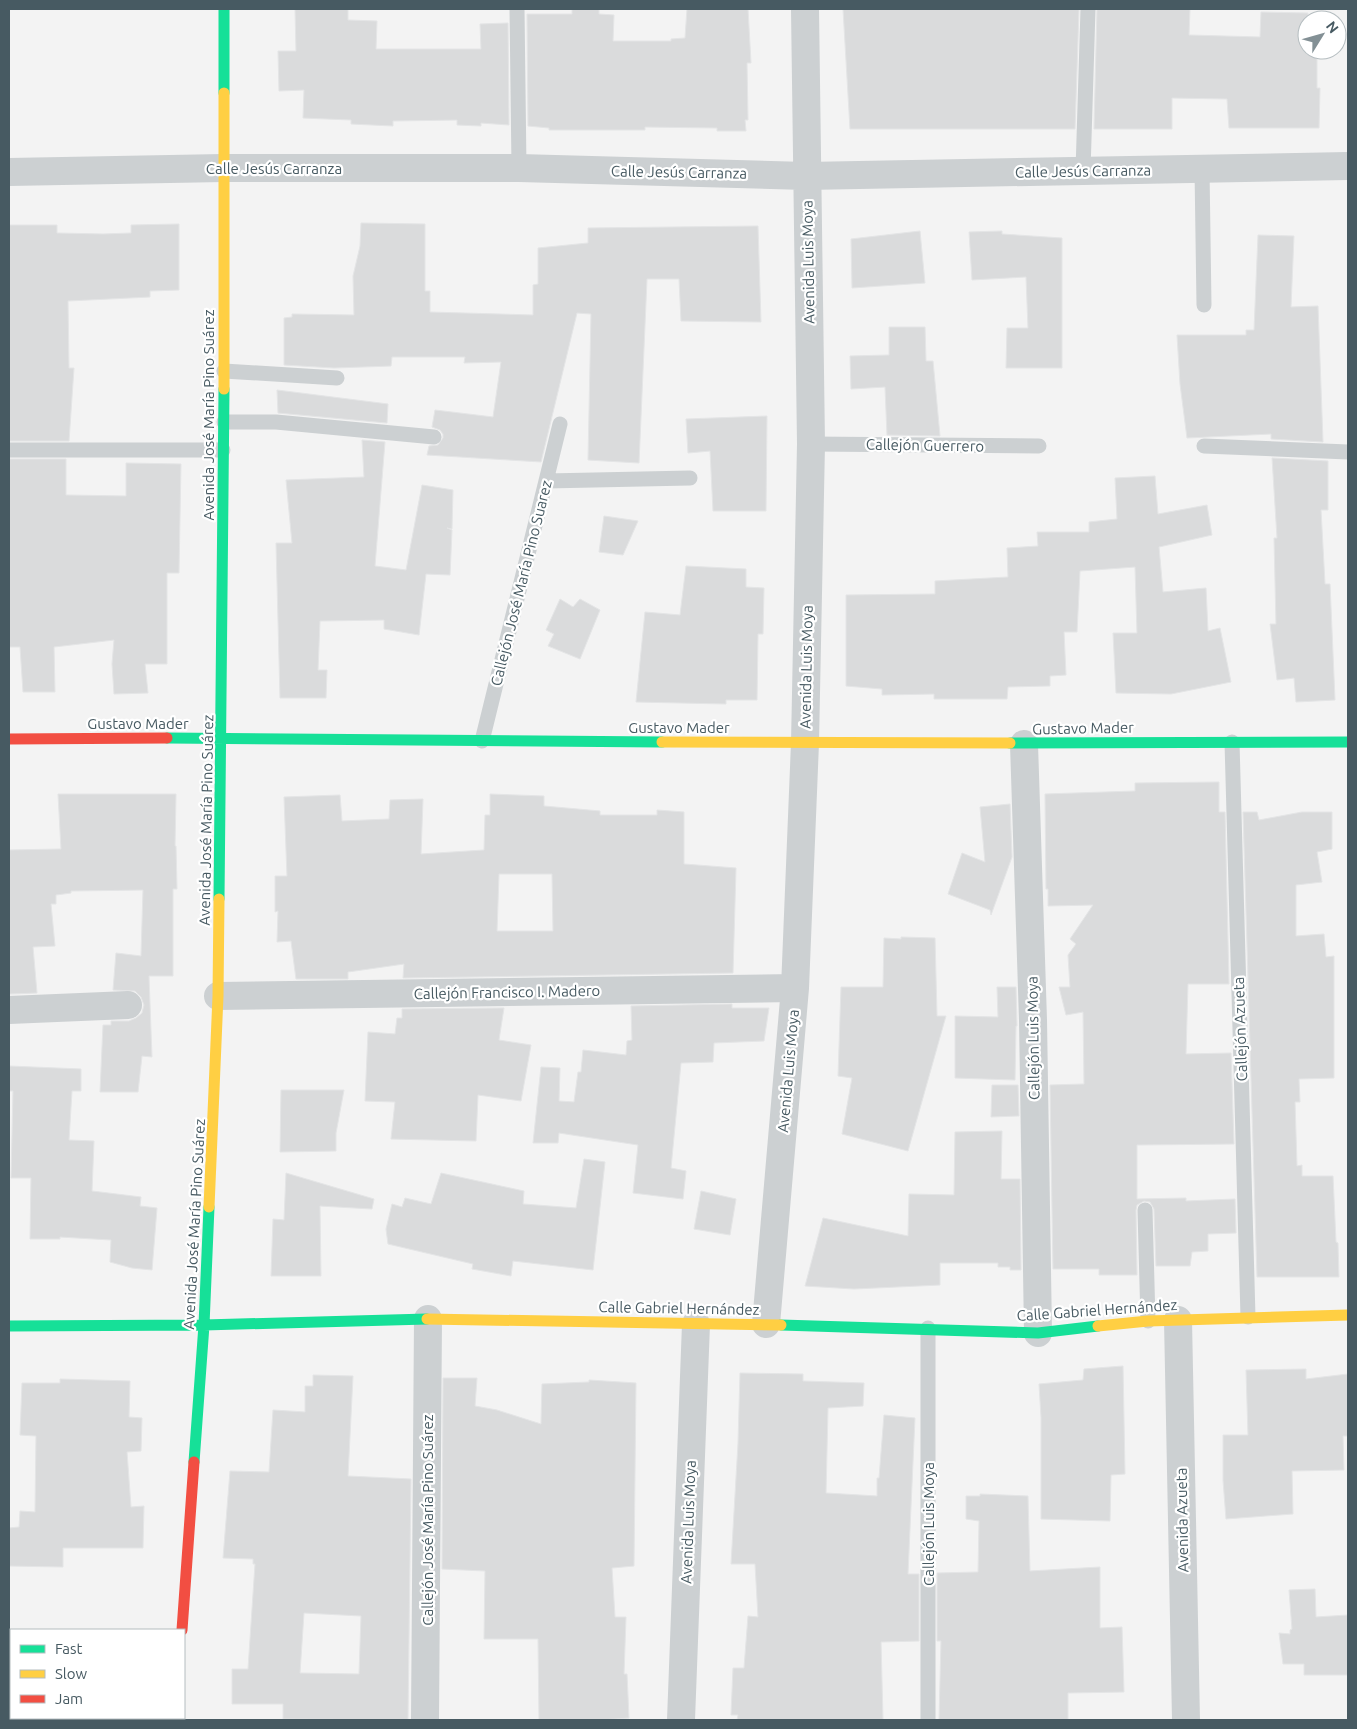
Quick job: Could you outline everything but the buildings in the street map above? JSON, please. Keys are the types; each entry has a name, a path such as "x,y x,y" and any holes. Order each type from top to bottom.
{"street":[{"name":"Avenida José María Pino Suárez","path":"182,1629 204,1325 218,996 224,422 224,9"},
{"name":"Avenida Luis Moya","path":"766,1324 796,988 805,743 811,444 805,9"},
{"name":"Calle Jesús Carranza","path":"9,172 223,168 519,168 806,176 1348,166"},
{"name":"Gustavo Mader","path":"9,738 1024,744 1348,742"},
{"name":"Callejón Luis Moya","path":"1024,744 1033,1030 1038,1333"},
{"name":"Callejón Francisco I. Madero","path":"218,996 796,988"},
{"path":"9,1010 128,1005"},
{"name":"Calle Gabriel Hernández","path":"9,1326 204,1325 428,1319 766,1324 1038,1333 1148,1321 1348,1315"},
{"name":"Callejón José María Pino Suárez","path":"425,1720 428,1319"},
{"name":"Avenida Azueta","path":"1178,1320 1186,1720"},
{"name":"Avenida Luis Moya","path":"681,1720 696,1324"}],"lane":[{"path":"517,9 519,168"},
{"path":"1083,171 1088,9"},
{"path":"1202,169 1204,305"},
{"path":"224,372 337,378"},
{"path":"224,422 276,422 434,437"},
{"name":"Callejón José María Pino Suarez","path":"482,741 560,424"},
{"name":"Callejón Guerrero","path":"811,444 1039,446"},
{"path":"1204,446 1348,452"},
{"path":"9,450 223,450"},
{"path":"546,481 690,478"},
{"name":"Callejón Azueta","path":"1232,742 1248,1317"},
{"path":"1146,1210 1148,1321"},
{"name":"Callejón Luis Moya","path":"928,1328 928,1720"}],"traffic: fast":[{"path":"224,9 224,93"},
{"path":"219,899 224,389"},
{"path":"167,738 662,742"},
{"path":"1010,743 1348,742"},
{"path":"194,1462 204,1325 209,1207"},
{"path":"9,1326 204,1325 427,1319"},
{"path":"781,1325 1038,1333 1098,1326"}],"traffic: slow":[{"path":"224,93 224,389"},
{"path":"662,742 1010,743"},
{"path":"209,1207 218,996 219,899"},
{"path":"1098,1326 1148,1321 1348,1315"},
{"path":"427,1319 781,1325"}],"traffic: jam":[{"path":"9,739 167,738"},
{"path":"182,1629 194,1462"}]}
